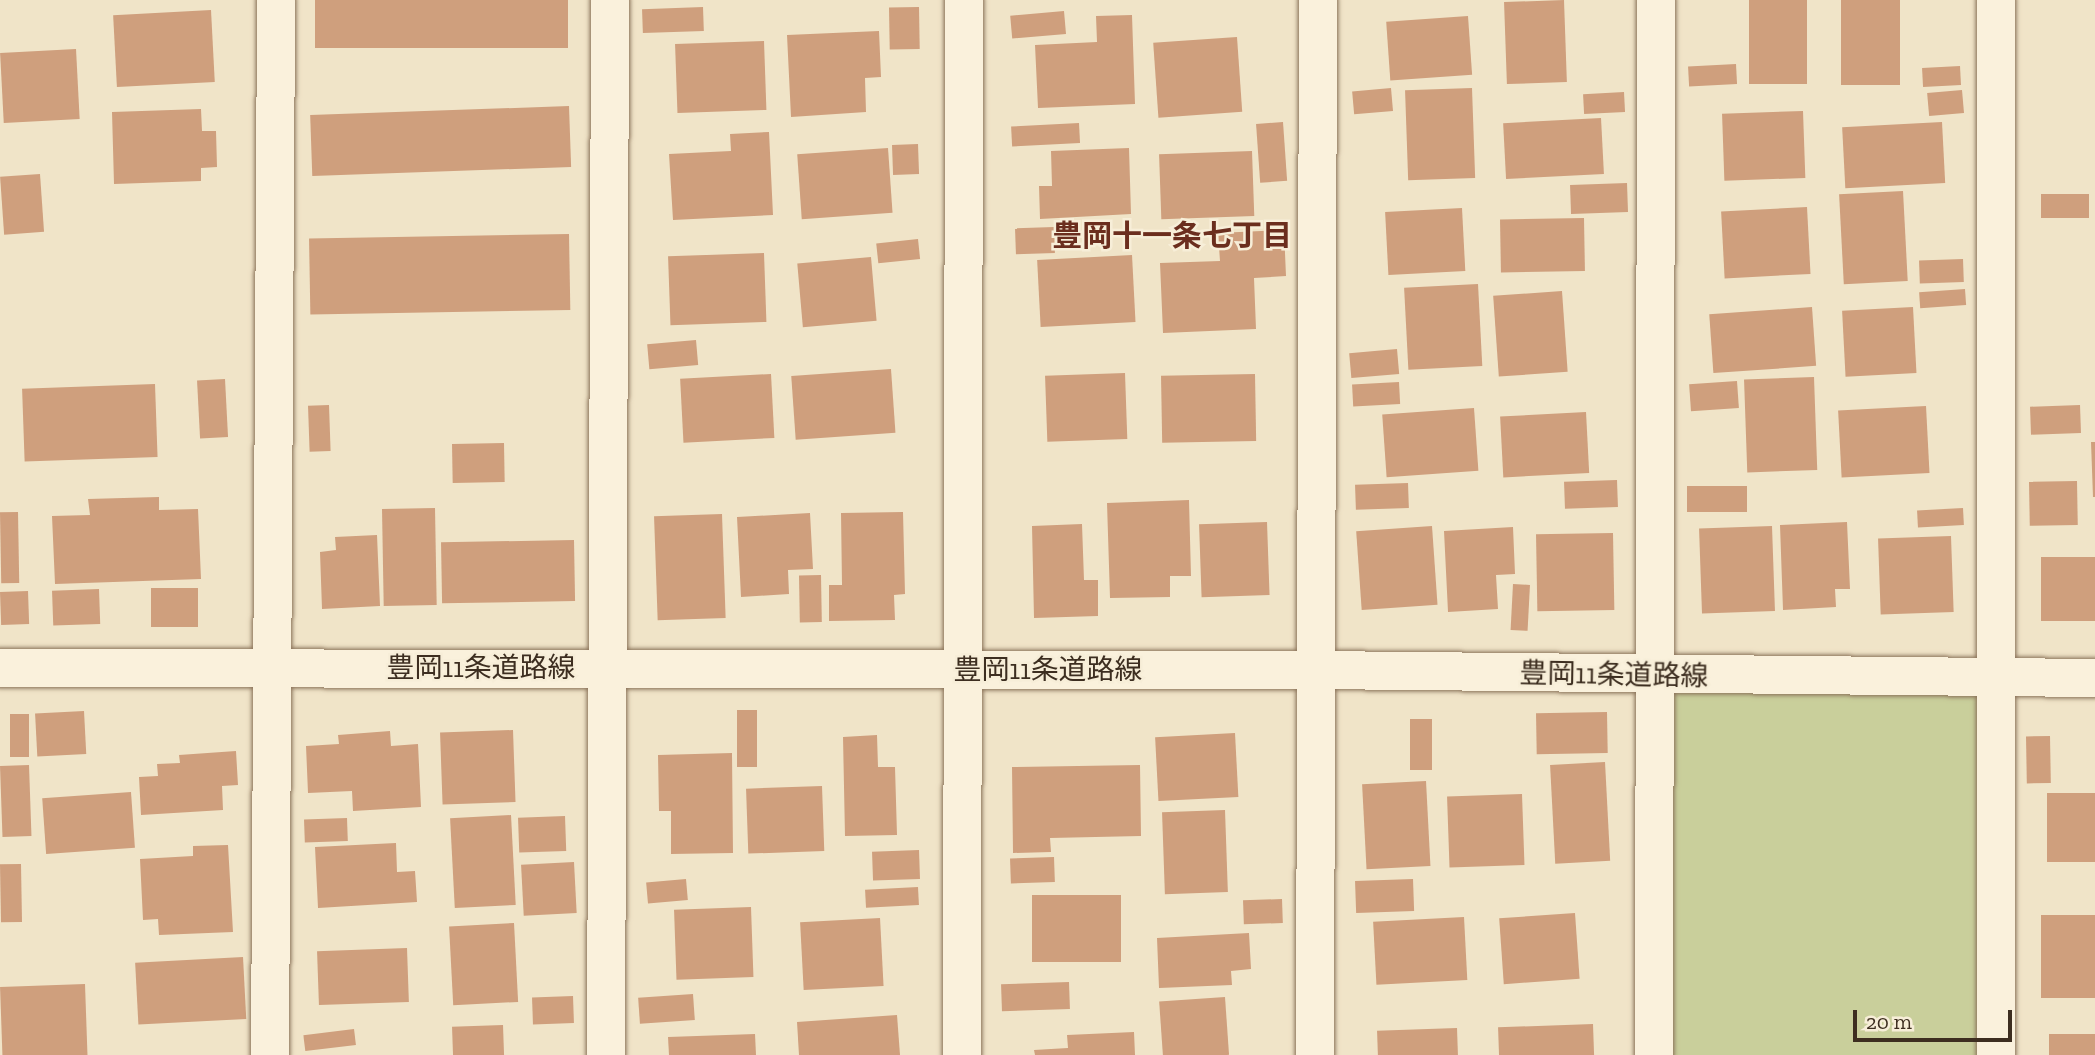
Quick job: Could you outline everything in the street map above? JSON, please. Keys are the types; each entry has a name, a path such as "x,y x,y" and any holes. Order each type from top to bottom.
{"street":[{"path":"270,1055 276,0"},
{"path":"606,1055 610,0"},
{"path":"962,1055 964,0"},
{"path":"1315,1055 1318,0"},
{"path":"1654,1055 1656,0"},
{"path":"1996,0 1996,1055"},
{"name":"豊岡11条道路線","path":"0,668 1316,670 1656,676 2095,678"}],"green space":[{"path":"1656,676 1995,676 1995,1055 1656,1055"}],"building":[{"path":"315,0 568,0 568,48 315,48"},
{"path":"1564,0 1567,82 1507,84 1504,2"},
{"path":"1749,0 1807,0 1807,84 1749,84"},
{"path":"1841,0 1900,0 1900,85 1841,85"},
{"path":"703,7 704,31 643,33 642,9"},
{"path":"919,7 920,49 890,50 889,8"},
{"path":"211,10 215,82 117,87 113,15"},
{"path":"1064,11 1066,34 1012,39 1010,16"},
{"path":"1132,15 1135,104 1038,108 1035,45 1097,42 1096,16"},
{"path":"1468,16 1472,75 1390,81 1386,22"},
{"path":"879,31 881,77 865,78 866,112 791,117 787,35"},
{"path":"1237,37 1242,112 1158,118 1153,43"},
{"path":"764,41 766,110 677,113 675,44"},
{"path":"76,49 80,119 4,123 0,53"},
{"path":"1736,64 1737,84 1689,86 1688,67"},
{"path":"1960,66 1961,85 1923,87 1922,68"},
{"path":"1391,88 1393,111 1354,114 1352,91"},
{"path":"1472,88 1475,178 1408,180 1405,90"},
{"path":"1962,90 1964,113 1929,116 1927,93"},
{"path":"1624,92 1625,112 1584,114 1583,94"},
{"path":"569,106 571,167 312,176 310,115"},
{"path":"201,109 202,131 216,131 217,167 201,168 201,181 114,184 112,112"},
{"path":"1803,111 1805,178 1724,181 1722,114"},
{"path":"1601,118 1604,174 1506,179 1503,123"},
{"path":"1283,122 1287,181 1260,183 1256,124"},
{"path":"1942,122 1945,183 1845,188 1842,127"},
{"path":"1079,123 1080,143 1012,147 1011,127"},
{"path":"769,132 773,215 673,220 669,154 731,151 730,134"},
{"path":"918,144 919,174 893,175 892,145"},
{"path":"888,148 893,213 802,219 797,154"},
{"path":"1129,148 1131,214 1040,219 1039,186 1052,186 1051,151"},
{"path":"1252,151 1254,216 1161,219 1159,154"},
{"path":"40,174 44,232 4,235 0,177"},
{"path":"1627,183 1628,212 1571,214 1570,185"},
{"path":"1903,191 1908,281 1844,284 1839,194"},
{"path":"2041,194 2089,194 2089,218 2041,218"},
{"path":"1807,207 1811,274 1725,278 1721,212"},
{"path":"1462,208 1465,271 1388,275 1385,212"},
{"path":"1584,218 1585,271 1501,272 1500,219"},
{"path":"1054,227 1055,253 1016,254 1015,228"},
{"path":"1284,230 1286,276 1254,278 1256,329 1163,333 1160,263 1220,261 1218,233"},
{"path":"569,234 570,310 310,315 309,239"},
{"path":"918,239 920,259 878,263 876,243"},
{"path":"764,253 766,322 670,325 668,256"},
{"path":"1132,255 1136,322 1041,327 1037,260"},
{"path":"871,257 877,321 803,327 797,263"},
{"path":"1963,259 1964,282 1920,284 1919,261"},
{"path":"1478,284 1482,366 1408,370 1404,288"},
{"path":"1965,289 1966,305 1920,308 1919,292"},
{"path":"1562,291 1568,372 1499,377 1493,296"},
{"path":"1812,307 1816,366 1713,373 1709,314"},
{"path":"1913,307 1916,373 1846,377 1842,311"},
{"path":"696,340 698,365 649,369 647,344"},
{"path":"1397,349 1399,374 1351,378 1349,353"},
{"path":"891,369 895,433 796,440 791,376"},
{"path":"1125,373 1127,439 1047,442 1045,376"},
{"path":"771,374 774,438 683,443 680,379"},
{"path":"1255,374 1256,441 1162,443 1161,376"},
{"path":"1814,377 1817,470 1747,472 1744,379"},
{"path":"225,379 228,437 200,438 197,380"},
{"path":"1737,381 1739,408 1691,411 1689,384"},
{"path":"1399,382 1400,404 1353,406 1352,384"},
{"path":"155,384 158,457 25,462 22,389"},
{"path":"329,405 331,451 310,452 308,406"},
{"path":"2080,405 2081,433 2031,435 2030,407"},
{"path":"1926,406 1930,473 1842,478 1838,411"},
{"path":"1474,408 1478,471 1387,477 1382,414"},
{"path":"1586,412 1589,473 1503,477 1500,417"},
{"path":"2091,442 2095,442 2095,497 2093,497"},
{"path":"504,443 505,482 453,483 452,444"},
{"path":"1617,480 1618,507 1565,509 1564,482"},
{"path":"2077,481 2078,525 2030,526 2029,482"},
{"path":"1408,483 1409,508 1356,510 1355,485"},
{"path":"1687,486 1747,486 1747,512 1687,512"},
{"path":"159,497 159,510 198,509 201,579 55,584 52,516 90,515 88,499"},
{"path":"1189,500 1191,576 1170,576 1170,597 1110,598 1107,503"},
{"path":"435,508 437,605 384,606 382,509"},
{"path":"1963,508 1964,525 1918,527 1917,510"},
{"path":"0,512 18,512 19,583 1,583"},
{"path":"903,512 905,594 894,595 895,620 829,621 829,585 842,585 841,513"},
{"path":"810,513 813,569 788,570 789,594 741,597 737,517"},
{"path":"722,514 726,618 658,620 654,516"},
{"path":"1267,522 1270,595 1202,597 1199,524"},
{"path":"1847,522 1850,589 1835,589 1836,607 1783,610 1780,525"},
{"path":"1082,524 1084,580 1098,580 1098,616 1034,618 1032,526"},
{"path":"1432,526 1438,605 1362,610 1356,531"},
{"path":"1772,526 1775,611 1702,613 1699,529"},
{"path":"1513,527 1515,574 1496,575 1498,609 1448,612 1444,531"},
{"path":"1613,533 1614,610 1537,611 1536,534"},
{"path":"377,535 380,606 322,609 320,552 336,550 335,537"},
{"path":"1951,536 1954,612 1881,615 1878,539"},
{"path":"574,540 575,601 442,603 441,542"},
{"path":"2041,557 2095,557 2095,621 2041,621"},
{"path":"799,575 821,575 822,622 800,622"},
{"path":"1513,584 1530,585 1528,631 1511,630"},
{"path":"151,588 198,588 198,627 151,627"},
{"path":"99,589 100,624 53,626 52,591"},
{"path":"28,591 29,624 1,625 0,592"},
{"path":"737,710 757,710 757,767 737,767"},
{"path":"84,711 86,754 37,757 35,714"},
{"path":"1607,712 1608,753 1537,754 1536,713"},
{"path":"10,714 29,714 29,757 10,757"},
{"path":"1410,719 1432,719 1432,770 1410,770"},
{"path":"513,730 516,802 443,805 440,733"},
{"path":"390,731 391,746 418,744 421,807 353,811 352,791 308,793 306,746 339,744 338,735"},
{"path":"1235,733 1238,797 1158,801 1155,737"},
{"path":"877,735 878,767 895,767 897,835 845,836 843,737"},
{"path":"2026,736 2050,736 2051,783 2027,783"},
{"path":"236,751 238,785 222,786 223,810 141,815 139,777 158,776 157,764 180,763 179,755"},
{"path":"732,753 733,853 671,854 671,811 659,811 658,755"},
{"path":"1605,762 1610,861 1555,864 1550,765"},
{"path":"29,765 31,836 2,837 0,766"},
{"path":"1140,765 1141,836 1050,838 1051,852 1013,853 1012,767"},
{"path":"1426,781 1430,866 1367,869 1362,784"},
{"path":"822,786 824,851 748,854 746,789"},
{"path":"131,792 135,848 46,854 42,798"},
{"path":"2047,793 2095,793 2095,862 2047,862"},
{"path":"1522,794 1524,865 1450,868 1447,797"},
{"path":"1225,810 1228,892 1165,894 1162,812"},
{"path":"511,815 516,905 455,908 450,818"},
{"path":"565,816 566,851 519,853 518,818"},
{"path":"347,818 348,841 305,842 304,820"},
{"path":"396,843 397,872 415,871 417,902 318,908 315,847"},
{"path":"228,845 233,932 159,935 158,919 143,920 140,859 193,856 193,846"},
{"path":"919,850 920,879 873,881 872,852"},
{"path":"1054,857 1055,882 1011,884 1010,859"},
{"path":"574,862 577,913 524,916 521,865"},
{"path":"0,864 21,864 22,922 1,922"},
{"path":"686,879 688,900 648,903 646,882"},
{"path":"1413,879 1414,911 1356,913 1355,881"},
{"path":"918,887 919,905 866,908 865,890"},
{"path":"1032,895 1121,895 1121,962 1032,962"},
{"path":"1282,899 1283,923 1244,924 1243,900"},
{"path":"751,907 753,977 676,980 674,910"},
{"path":"1575,913 1580,979 1504,984 1499,918"},
{"path":"2041,915 2095,915 2095,998 2041,998"},
{"path":"1464,917 1467,980 1376,985 1373,922"},
{"path":"880,918 884,986 804,990 800,922"},
{"path":"514,923 518,1002 453,1005 449,926"},
{"path":"1249,933 1251,969 1231,971 1232,985 1159,988 1157,938"},
{"path":"407,948 409,1002 319,1005 317,951"},
{"path":"243,957 246,1019 138,1025 135,963"},
{"path":"1069,982 1070,1009 1002,1011 1001,984"},
{"path":"85,984 87,1055 2,1055 0,987"},
{"path":"693,994 695,1020 640,1024 638,998"},
{"path":"573,996 574,1023 533,1024 532,997"},
{"path":"1225,997 1229,1055 1163,1055 1159,1002"},
{"path":"897,1015 900,1055 799,1055 797,1022"},
{"path":"1593,1024 1594,1055 1499,1055 1498,1027"},
{"path":"503,1025 504,1055 453,1055 452,1027"},
{"path":"1457,1028 1458,1055 1378,1055 1377,1031"},
{"path":"354,1029 356,1045 305,1051 303,1035"},
{"path":"1134,1032 1135,1055 1035,1055 1034,1050 1068,1048 1067,1035"},
{"path":"755,1034 756,1055 669,1055 668,1037"},
{"path":"2049,1034 2095,1034 2095,1055 2049,1055"}],"district":[{"name":"豊岡十一条七丁目","path":"1172,236"}]}
